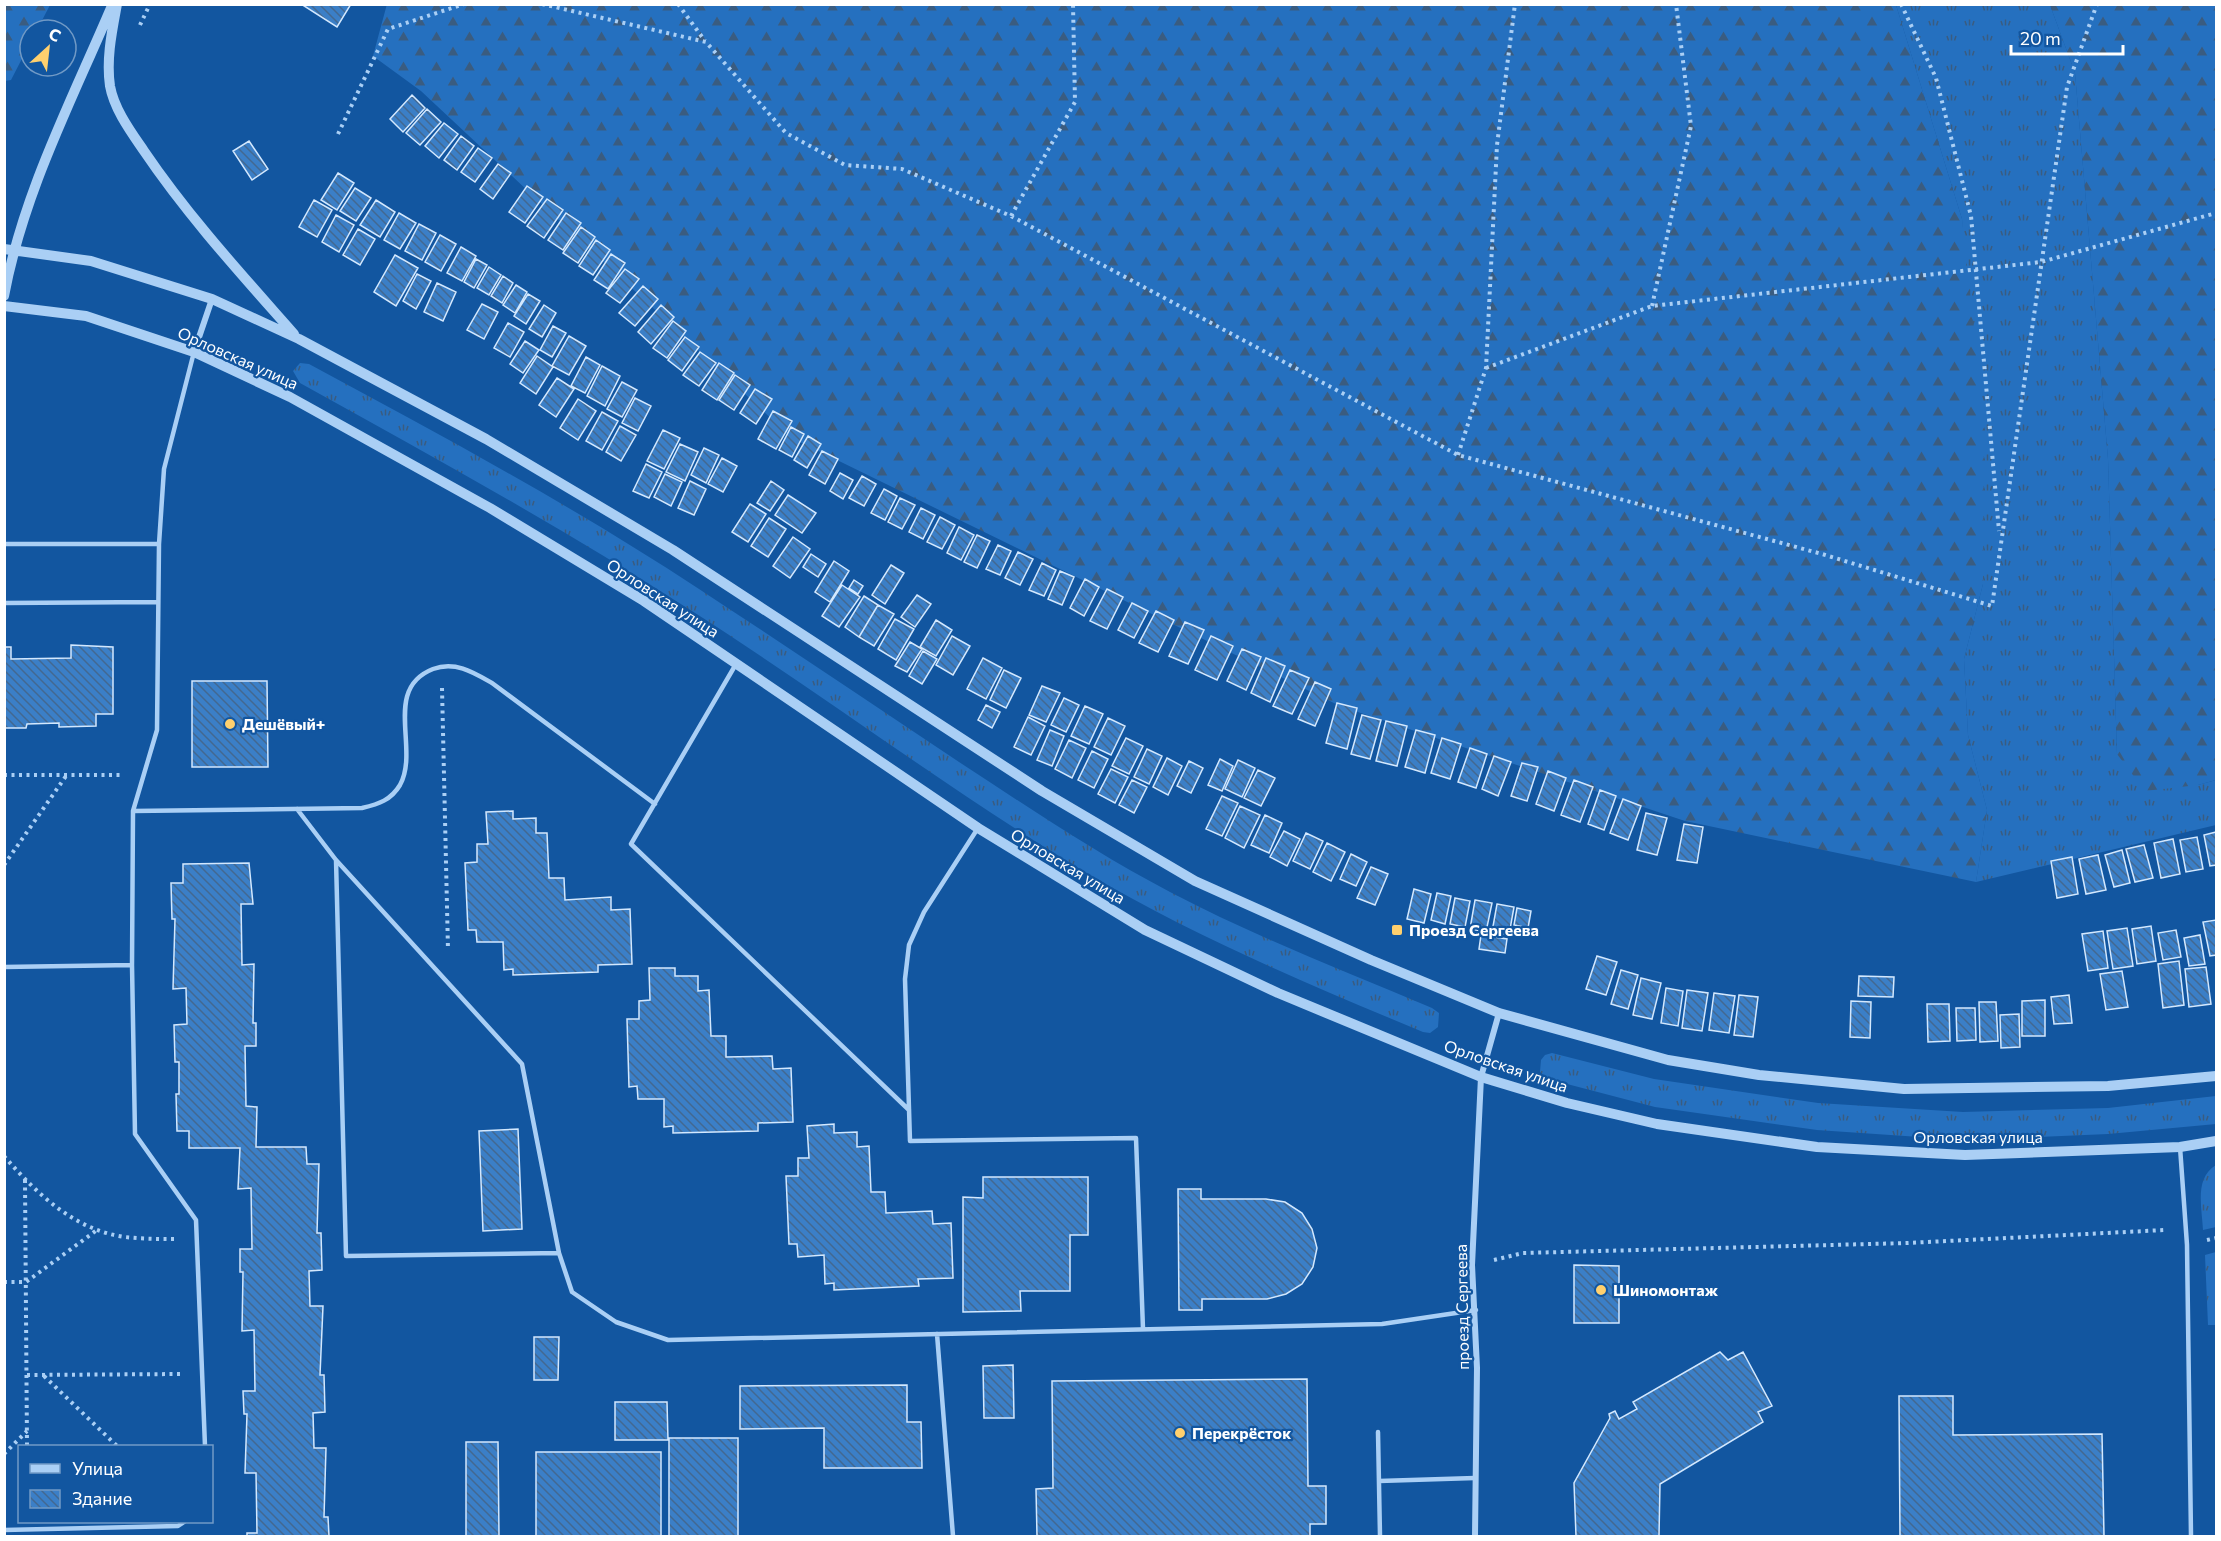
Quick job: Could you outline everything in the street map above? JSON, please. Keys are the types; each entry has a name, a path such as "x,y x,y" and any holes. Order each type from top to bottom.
{"street":[{"path":"4,296 9,249 115,4"},
{"path":"115,4 110,88 124,122 188,212 299,339"},
{"path":"9,249 91,261 212,299 299,339 486,439 673,550 1042,791 1195,881 1371,960 1499,1013 1668,1060 1759,1075 1904,1089 2108,1086 2217,1076"},
{"path":"194,352 212,299"},
{"name":"Орловская улица","path":"4,306 86,316 194,352 290,397 490,508 644,601 978,828 1145,930 1278,993 1481,1077 1567,1103 1657,1125 1817,1147 1965,1155 2180,1147 2217,1142"},
{"name":"проезд Сергеева","path":"1475,1536 1476,1310 1472,1265 1481,1077 1499,1013"}],"lane":[{"path":"194,352 164,469 159,543 157,730 133,811 132,965 135,1134 196,1220 205,1445"},
{"path":"4,544 159,543"},
{"path":"4,603 158,602"},
{"path":"736,664 631,844 909,1110"},
{"path":"133,811 363,808 381,804 392,796 401,783 406,764 404,712 406,696 414,682 426,672 441,666 457,666 472,671 492,683 655,804"},
{"path":"297,809 336,860 522,1064 559,1253 572,1292 616,1322 668,1340 1382,1324 1476,1310"},
{"path":"978,828 924,912 909,945 905,979 910,1141 1136,1138 1143,1329"},
{"path":"336,860 346,1256 559,1253"},
{"path":"4,967 132,965"},
{"path":"2180,1147 2187,1245 2191,1536"},
{"path":"938,1334 953,1536"},
{"path":"1378,1432 1380,1536"},
{"path":"1379,1481 1475,1478"},
{"path":"4,1530 178,1526 181,1523"}],"path":[{"path":"338,134 387,29 464,4"},
{"path":"542,4 706,42"},
{"path":"678,4 706,42 786,133 845,165 902,169 1011,216 1458,455 1822,554 1992,606 2000,538 2067,87 2097,4"},
{"path":"1011,216 1075,102 1073,4"},
{"path":"1458,455 1486,368 1497,145 1515,4"},
{"path":"1652,306 1691,126 1676,4"},
{"path":"1900,4 1936,78 1971,216 2000,538"},
{"path":"1486,368 1652,306 2041,262 2217,213"},
{"path":"441,666 448,984"},
{"path":"4,775 144,775"},
{"path":"4,865 66,775"},
{"path":"4,1156 50,1204 97,1230 124,1237 197,1240"},
{"path":"25,1180 27,1445"},
{"path":"1472,1265 1523,1253 1908,1243 2164,1229 2187,1245"},
{"path":"4,1282 26,1282 97,1230"},
{"path":"27,1375 202,1374"},
{"path":"44,1375 116,1445"},
{"path":"4,1454 27,1430"}],"green space":[{"path":"5,4 50,5 43,18 18,18 18,66 11,80 5,81"},
{"path":"387,4 1896,5 1962,219 1984,425 1983,584 1964,659 1968,735 1987,810 1976,882 1685,821 1340,706 792,438 421,91 373,56"},
{"path":"1896,5 2050,5 2075,73 2108,459 2117,754 2198,785 2216,780 2216,825 1976,882 1987,810 1968,735 1964,659 1983,584 1962,219"},
{"path":"2050,5 2216,5 2216,780 2198,785 2145,791 2117,754 2108,459 2075,73"},
{"path":"300,363 309,364 408,417 651,558 1037,813 1116,862 1170,892 1234,923 1432,1008 1439,1013 1438,1027 1430,1033 1423,1032 1294,977 1168,918 1087,873 985,808 735,639 637,576 494,492 300,383 293,371"},
{"path":"1552,1053 1654,1079 1818,1103 1963,1112 2108,1108 2216,1096 2216,1124 2108,1134 1964,1140 1817,1130 1655,1107 1548,1079 1540,1072 1541,1060 1545,1055"},
{"path":"2216,1165 2216,1227 2203,1230 2202,1185 2209,1171"},
{"path":"2216,1252 2216,1325 2208,1325 2205,1255"}],"building":[{"path":"301,4 351,4 337,27"},
{"path":"412,95 425,108 403,132 390,119"},
{"path":"427,109 441,122 420,145 406,133"},
{"path":"444,123 458,134 439,158 425,146"},
{"path":"461,136 474,146 457,170 444,160"},
{"path":"249,141 268,169 252,180 233,151"},
{"path":"478,148 492,158 475,182 461,172"},
{"path":"498,164 511,173 493,199 480,189"},
{"path":"338,173 354,183 337,210 321,200"},
{"path":"527,186 543,197 525,223 509,212"},
{"path":"355,188 371,198 356,221 340,211"},
{"path":"547,199 563,210 544,238 527,226"},
{"path":"314,200 332,210 317,237 299,227"},
{"path":"376,200 395,212 380,237 360,225"},
{"path":"399,213 416,223 400,249 384,240"},
{"path":"566,213 581,223 563,250 548,240"},
{"path":"336,215 354,225 339,252 322,242"},
{"path":"419,224 436,233 422,260 405,251"},
{"path":"581,227 595,237 578,263 563,253"},
{"path":"358,229 375,239 360,265 343,255"},
{"path":"440,235 456,244 441,271 425,262"},
{"path":"596,240 610,250 593,275 579,266"},
{"path":"461,247 476,256 462,281 447,273"},
{"path":"611,254 625,263 608,289 594,280"},
{"path":"395,255 418,268 396,306 374,292"},
{"path":"476,259 487,265 474,288 464,282"},
{"path":"489,267 501,275 489,295 477,288"},
{"path":"625,269 639,279 620,303 606,293"},
{"path":"417,274 431,281 416,309 403,301"},
{"path":"503,276 513,283 502,303 491,296"},
{"path":"437,283 456,292 443,321 424,312"},
{"path":"516,285 527,292 515,313 503,305"},
{"path":"643,286 658,299 635,326 619,313"},
{"path":"528,294 540,301 526,324 514,316"},
{"path":"482,304 498,312 484,339 467,330"},
{"path":"544,305 556,313 542,337 529,329"},
{"path":"661,305 674,317 651,344 638,332"},
{"path":"673,321 686,331 667,358 653,348"},
{"path":"508,323 524,332 510,357 494,348"},
{"path":"553,326 566,333 552,357 540,350"},
{"path":"569,336 586,346 569,375 552,366"},
{"path":"685,337 699,347 682,371 668,360"},
{"path":"525,341 539,350 523,373 510,364"},
{"path":"700,352 716,363 699,386 683,375"},
{"path":"537,356 553,367 536,394 520,383"},
{"path":"586,357 600,365 585,393 571,386"},
{"path":"719,363 734,373 717,400 702,390"},
{"path":"602,366 620,376 605,406 587,396"},
{"path":"735,375 750,385 734,410 719,400"},
{"path":"557,378 574,389 556,417 539,405"},
{"path":"622,382 637,390 622,417 607,409"},
{"path":"755,389 772,399 756,424 740,413"},
{"path":"635,398 651,406 638,431 622,423"},
{"path":"578,399 596,411 578,440 560,428"},
{"path":"773,411 792,421 776,449 758,439"},
{"path":"602,412 618,421 602,450 586,441"},
{"path":"620,426 636,435 621,461 606,452"},
{"path":"791,427 804,434 792,457 779,450"},
{"path":"663,430 680,438 664,469 647,461"},
{"path":"808,436 821,444 807,468 794,460"},
{"path":"680,444 698,452 685,481 666,472"},
{"path":"704,448 719,455 706,483 691,475"},
{"path":"822,451 838,459 825,484 809,475"},
{"path":"722,458 737,466 723,492 708,484"},
{"path":"646,464 662,472 649,498 633,491"},
{"path":"840,473 853,480 843,499 830,491"},
{"path":"665,474 682,482 671,506 654,497"},
{"path":"862,476 876,484 864,506 849,498"},
{"path":"690,481 706,489 694,515 678,508"},
{"path":"771,481 784,490 770,511 757,503"},
{"path":"884,489 897,496 885,520 871,513"},
{"path":"788,495 816,513 802,533 775,515"},
{"path":"900,498 915,505 902,529 888,522"},
{"path":"750,504 766,514 748,542 732,532"},
{"path":"921,508 935,515 923,539 909,532"},
{"path":"940,517 955,525 942,549 927,542"},
{"path":"769,518 786,529 768,557 751,546"},
{"path":"959,527 974,535 961,560 947,553"},
{"path":"977,535 990,541 977,568 964,562"},
{"path":"793,537 810,549 790,578 773,566"},
{"path":"998,545 1011,551 1000,575 986,569"},
{"path":"1018,552 1033,559 1020,585 1005,578"},
{"path":"811,554 826,564 818,577 803,567"},
{"path":"834,561 849,571 830,602 815,592"},
{"path":"1042,563 1056,570 1044,596 1029,590"},
{"path":"891,565 904,573 885,604 872,595"},
{"path":"1060,571 1074,577 1062,605 1048,599"},
{"path":"1085,579 1099,587 1084,616 1070,608"},
{"path":"854,580 863,586 858,594 849,588"},
{"path":"842,585 860,597 839,627 822,616"},
{"path":"1107,589 1123,597 1107,629 1090,621"},
{"path":"917,595 931,604 915,627 901,617"},
{"path":"864,596 878,605 859,637 845,627"},
{"path":"1132,603 1148,611 1134,638 1118,630"},
{"path":"878,605 894,614 874,646 859,637"},
{"path":"1156,611 1174,620 1158,652 1139,643"},
{"path":"895,619 914,629 896,660 878,649"},
{"path":"936,620 952,630 936,656 920,647"},
{"path":"1185,622 1204,630 1188,664 1169,656"},
{"path":"952,636 970,646 953,675 936,665"},
{"path":"1211,636 1233,646 1217,680 1195,670"},
{"path":"910,642 922,649 907,672 895,666"},
{"path":"71,645 113,647 113,714 96,714 96,726 59,727 59,723 27,724 26,728 4,728 4,647 11,647 11,659 71,658"},
{"path":"1242,649 1261,657 1246,690 1227,681"},
{"path":"923,651 937,659 922,684 909,676"},
{"path":"983,658 1002,668 986,699 967,689"},
{"path":"1266,658 1285,666 1270,702 1251,693"},
{"path":"1004,670 1021,678 1006,708 990,700"},
{"path":"1290,670 1309,678 1292,714 1273,706"},
{"name":"Дешёвый+","path":"192,681 267,681 268,767 192,767"},
{"path":"1315,682 1331,689 1315,726 1298,719"},
{"path":"1042,686 1060,693 1046,722 1029,715"},
{"path":"1064,698 1079,705 1066,732 1051,725"},
{"path":"1337,703 1357,708 1347,749 1326,743"},
{"path":"986,705 1000,712 992,728 978,720"},
{"path":"1085,706 1103,714 1089,744 1071,736"},
{"path":"1362,715 1381,720 1370,759 1351,754"},
{"path":"1028,717 1045,726 1031,755 1014,747"},
{"path":"1108,718 1125,726 1111,755 1094,747"},
{"path":"1386,721 1407,726 1397,766 1376,761"},
{"path":"1050,730 1064,736 1052,766 1037,760"},
{"path":"1416,730 1435,735 1425,773 1405,767"},
{"path":"1126,738 1143,746 1129,774 1112,766"},
{"path":"1442,738 1461,744 1450,779 1431,773"},
{"path":"1069,740 1086,748 1072,778 1055,769"},
{"path":"1470,748 1487,754 1476,788 1458,782"},
{"path":"1147,749 1162,756 1149,784 1134,777"},
{"path":"1092,751 1108,759 1094,788 1078,780"},
{"path":"1494,756 1511,762 1498,796 1482,789"},
{"path":"1167,758 1182,766 1168,795 1153,787"},
{"path":"1220,759 1233,766 1222,791 1208,785"},
{"path":"1238,760 1255,768 1242,797 1225,789"},
{"path":"1189,761 1203,768 1191,793 1177,786"},
{"path":"1522,763 1538,767 1527,801 1511,796"},
{"path":"1111,769 1128,777 1115,803 1098,794"},
{"path":"1258,770 1275,778 1261,806 1244,798"},
{"path":"1548,771 1566,778 1554,811 1536,804"},
{"path":"1132,780 1147,787 1134,813 1119,805"},
{"path":"1574,780 1593,787 1580,822 1561,815"},
{"path":"1600,790 1616,796 1604,830 1588,824"},
{"path":"1222,796 1238,803 1222,836 1206,829"},
{"path":"1623,799 1641,806 1628,840 1610,833"},
{"path":"1240,806 1260,815 1244,848 1225,838"},
{"path":"513,811 513,819 536,818 536,833 547,833 549,878 564,878 565,900 611,897 611,910 630,909 632,964 598,965 598,972 513,975 513,969 504,970 503,942 477,942 476,930 468,930 465,863 477,862 477,844 488,844 486,812"},
{"path":"1646,813 1667,818 1657,855 1637,850"},
{"path":"1265,815 1282,823 1269,853 1251,845"},
{"path":"1684,824 1703,827 1697,863 1677,860"},
{"path":"1284,831 1300,839 1287,866 1270,857"},
{"path":"2216,832 2216,865 2210,866 2204,835"},
{"path":"1306,833 1323,841 1310,869 1293,861"},
{"path":"2197,837 2203,869 2186,872 2180,840"},
{"path":"2173,839 2180,874 2161,878 2154,843"},
{"path":"1327,843 1345,852 1331,881 1313,872"},
{"path":"2144,845 2153,878 2135,882 2126,849"},
{"path":"2122,850 2130,883 2114,887 2105,855"},
{"path":"1351,854 1367,862 1356,886 1340,879"},
{"path":"2098,855 2106,890 2086,894 2079,859"},
{"path":"2072,857 2078,894 2057,898 2051,861"},
{"path":"249,863 253,904 241,904 242,965 254,964 253,1023 256,1023 256,1046 245,1046 246,1106 257,1107 256,1147 306,1147 307,1164 319,1164 317,1233 321,1233 322,1270 309,1271 310,1306 323,1306 320,1375 324,1375 325,1412 313,1413 314,1448 326,1448 324,1517 328,1517 329,1536 247,1536 247,1533 257,1533 256,1473 245,1473 247,1414 244,1414 243,1391 255,1391 254,1330 242,1331 243,1272 240,1272 240,1249 252,1249 251,1188 238,1189 240,1148 189,1148 189,1131 177,1131 176,1094 179,1094 179,1062 175,1062 174,1025 187,1024 186,988 173,989 175,919 172,919 171,883 183,883 183,864"},
{"path":"1371,867 1388,874 1375,905 1357,898"},
{"path":"1414,889 1431,894 1424,923 1407,919"},
{"path":"1437,893 1451,896 1445,924 1431,920"},
{"path":"1455,898 1470,901 1465,927 1450,924"},
{"path":"1475,900 1492,903 1486,932 1470,929"},
{"path":"1497,904 1514,907 1509,935 1492,932"},
{"path":"1517,908 1531,911 1528,928 1514,925"},
{"path":"2216,920 2216,955 2210,956 2203,922"},
{"path":"2151,926 2156,961 2137,964 2132,929"},
{"path":"2127,928 2133,966 2113,969 2107,931"},
{"path":"2176,930 2181,957 2163,960 2158,933"},
{"path":"2103,931 2108,968 2088,971 2082,934"},
{"path":"1481,935 1507,939 1505,953 1479,949"},
{"path":"2200,935 2205,964 2189,966 2184,938"},
{"path":"1597,956 1617,962 1606,995 1586,989"},
{"path":"2179,961 2184,1005 2163,1008 2158,964"},
{"path":"2206,967 2211,1004 2189,1007 2185,969"},
{"path":"649,968 675,968 675,976 698,976 698,991 709,990 711,1036 726,1036 726,1057 772,1056 773,1069 791,1068 793,1122 758,1123 758,1131 673,1133 673,1126 664,1127 664,1099 638,1099 637,1086 629,1087 627,1019 639,1019 639,1001 650,1000"},
{"path":"1621,970 1638,975 1628,1009 1611,1004"},
{"path":"2122,971 2128,1007 2106,1010 2100,974"},
{"path":"1859,976 1894,977 1893,997 1858,996"},
{"path":"1641,978 1661,983 1652,1019 1633,1015"},
{"path":"1666,988 1683,991 1678,1026 1661,1023"},
{"path":"1687,990 1708,993 1702,1031 1682,1028"},
{"path":"1714,993 1735,996 1729,1033 1709,1030"},
{"path":"1739,995 1758,997 1753,1037 1734,1035"},
{"path":"2069,995 2072,1023 2054,1024 2051,997"},
{"path":"2045,1000 2045,1036 2022,1036 2022,1001"},
{"path":"1851,1001 1871,1002 1870,1038 1850,1037"},
{"path":"1979,1002 1996,1002 1998,1041 1980,1042"},
{"path":"1927,1004 1949,1004 1950,1041 1928,1042"},
{"path":"1956,1008 1975,1008 1976,1040 1957,1041"},
{"path":"2019,1014 2020,1047 2001,1048 2000,1015"},
{"path":"834,1124 834,1133 857,1132 857,1147 869,1146 871,1192 885,1192 886,1213 932,1211 933,1224 951,1223 953,1278 918,1279 919,1286 834,1290 834,1283 825,1284 824,1255 798,1257 797,1244 789,1244 786,1176 798,1176 798,1158 809,1158 807,1126"},
{"path":"518,1129 522,1229 483,1231 479,1131"},
{"path":"983,1177 1088,1177 1088,1235 1070,1235 1070,1291 1020,1291 1021,1311 963,1312 963,1197 983,1198"},
{"path":"1178,1189 1201,1189 1201,1199 1266,1199 1285,1202 1302,1213 1312,1229 1317,1248 1313,1267 1302,1284 1286,1294 1267,1299 1202,1299 1202,1310 1179,1310"},
{"path":"1574,1265 1619,1266 1619,1323 1574,1323"},
{"path":"534,1337 559,1337 558,1380 534,1380"},
{"path":"1720,1352 1728,1360 1743,1352 1772,1406 1758,1412 1763,1422 1660,1484 1659,1536 1576,1536 1574,1483 1610,1418 1609,1414 1615,1411 1619,1419 1637,1409 1633,1402"},
{"path":"1013,1365 1014,1418 984,1418 983,1366"},
{"name":"Перекрёсток","path":"1307,1379 1308,1486 1326,1486 1326,1524 1310,1524 1310,1536 1037,1536 1036,1489 1053,1488 1052,1381"},
{"path":"907,1385 907,1422 921,1422 922,1468 824,1468 824,1428 740,1429 740,1386"},
{"path":"1899,1396 1953,1396 1953,1435 2102,1434 2104,1536 1900,1536"},
{"path":"615,1402 667,1402 668,1440 615,1440"},
{"path":"669,1438 738,1438 738,1536 669,1536"},
{"path":"466,1442 498,1442 499,1536 466,1536"},
{"path":"536,1452 661,1452 661,1536 536,1536"}],"place":[{"name":"Дешёвый+","path":"230,724"},
{"name":"Проезд Сергеева","path":"1397,930"},
{"name":"Шиномонтаж","path":"1601,1290"},
{"name":"Перекрёсток","path":"1180,1433"}]}
